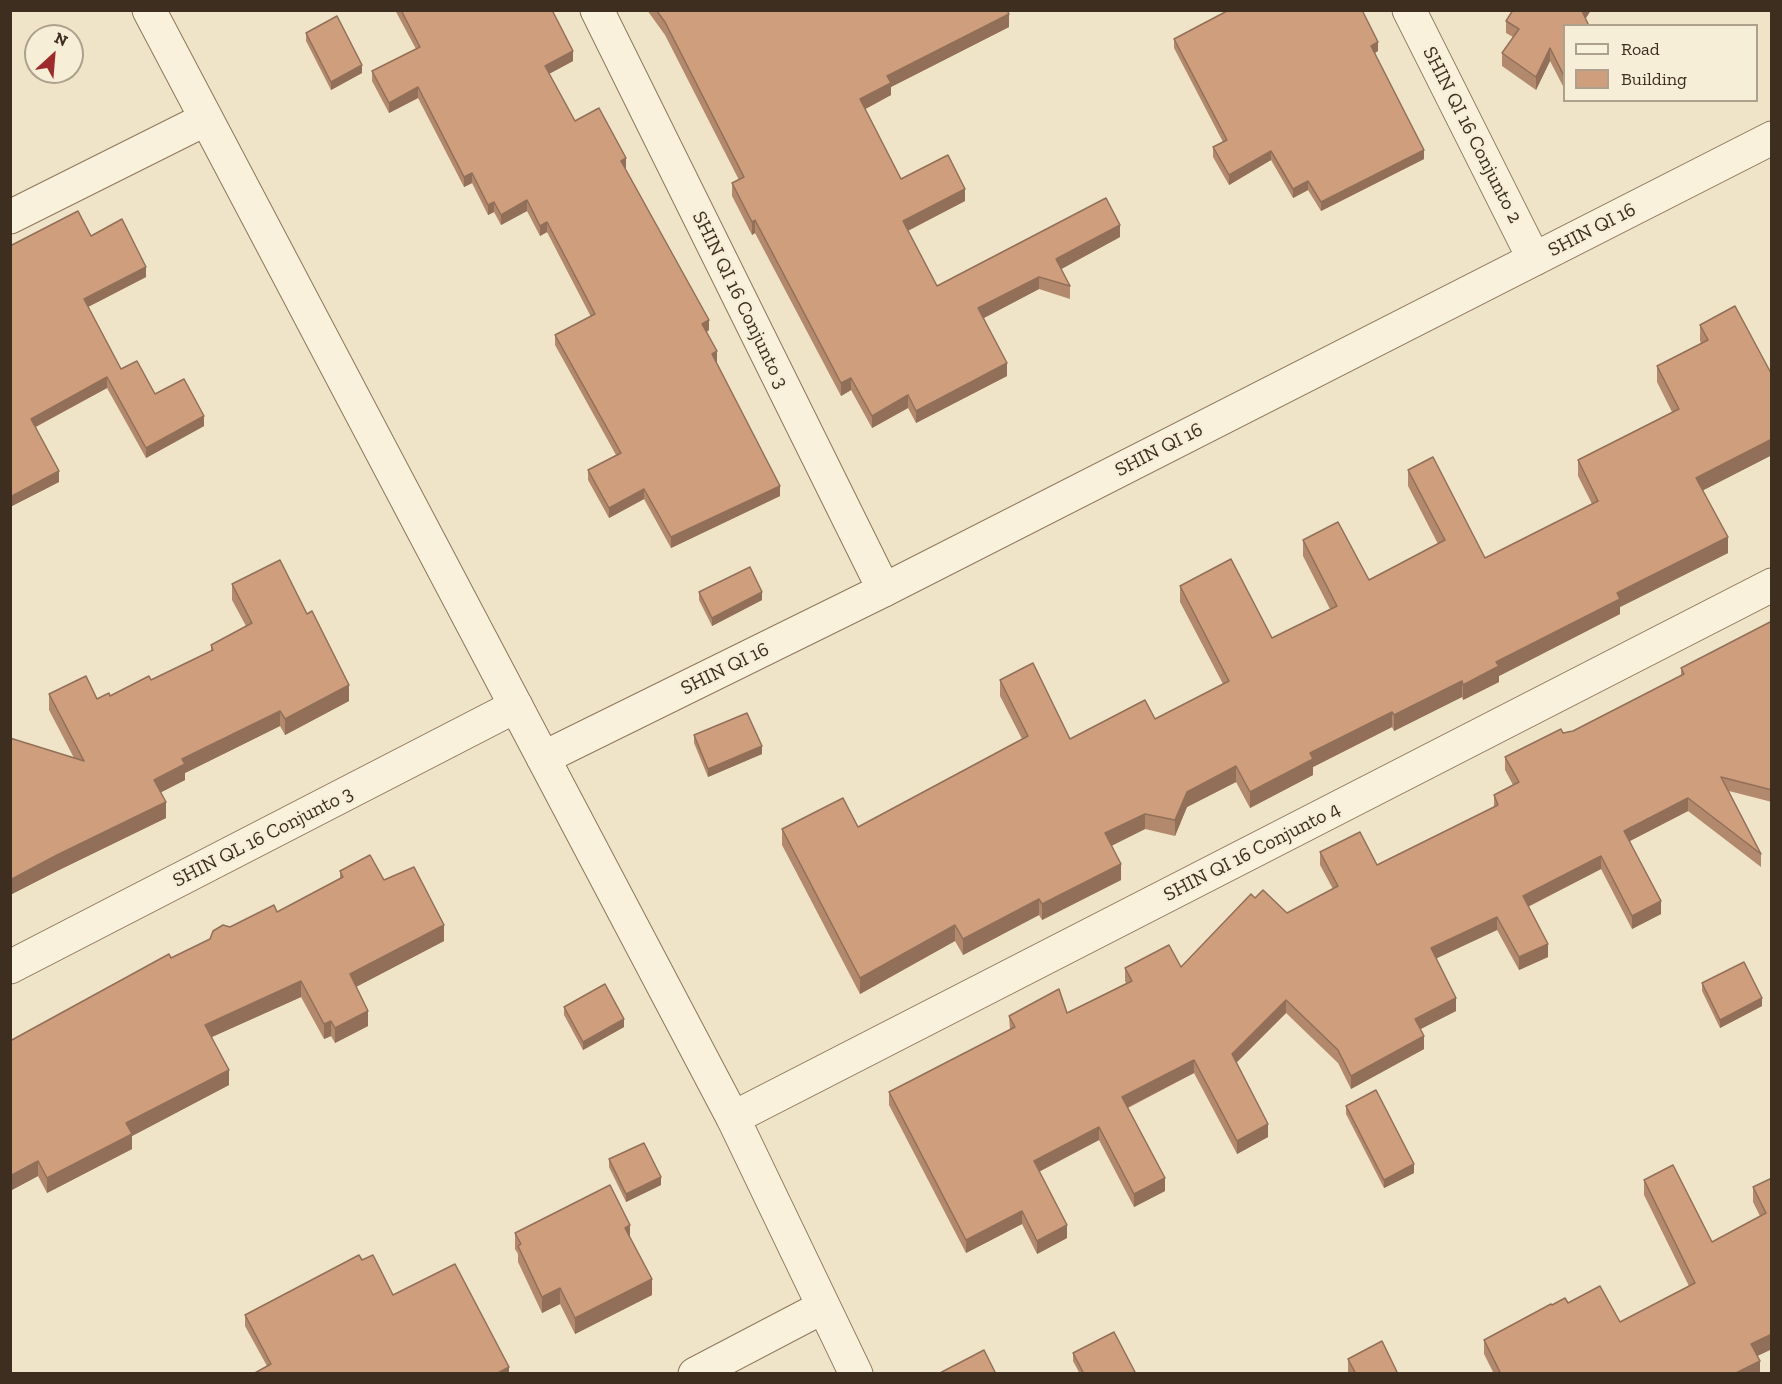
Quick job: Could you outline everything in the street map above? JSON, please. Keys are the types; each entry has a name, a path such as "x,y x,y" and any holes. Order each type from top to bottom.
{"street":[{"path":"149,10 733,1118 856,1374"},
{"name":"SHIN QI 16 Conjunto 3","path":"597,10 884,590"},
{"name":"SHIN QI 16 Conjunto 2","path":"1409,10 1534,259"},
{"path":"10,217 206,119"},
{"name":"SHIN QI 16","path":"543,758 884,590 1772,138"},
{"name":"SHIN QI 16 Conjunto 4","path":"733,1118 1772,585"},
{"name":"SHIN QL 16 Conjunto 3","path":"10,967 516,706"},
{"path":"695,1374 823,1307"}],"building":[{"path":"401,10 552,10 573,51 545,66 575,121 599,108 626,158 621,161 709,320 702,324 717,351 712,354 780,486 671,537 644,489 609,508 588,470 621,453 555,335 595,314 547,222 540,226 527,200 501,215 494,202 488,205 472,173 464,177 418,87 389,103 372,71 420,47"},
{"path":"656,10 1007,10 1009,14 887,76 891,83 860,99 901,179 948,155 965,189 903,221 937,286 1106,198 1120,225 1056,259 1070,286 1039,277 978,308 1007,363 916,411 908,395 872,416 851,378 841,383 755,220 752,222 732,183 744,177 665,22"},
{"path":"1229,10 1362,10 1378,42 1371,46 1424,150 1321,202 1308,181 1293,189 1271,151 1229,175 1213,147 1227,140 1174,39"},
{"path":"1513,10 1583,10 1588,24 1563,24 1563,74 1550,48 1536,77 1502,53 1519,29 1506,21"},
{"path":"337,16 362,65 331,82 306,33"},
{"path":"78,211 91,236 122,219 146,267 84,299 121,369 137,361 155,394 184,379 204,416 146,448 107,377 31,419 59,471 10,497 10,246"},
{"path":"1735,306 1772,375 1772,439 1696,478 1728,537 1617,593 1620,599 1496,662 1499,666 1463,685 1462,681 1394,715 1392,712 1310,753 1313,759 1250,792 1236,766 1187,792 1175,820 1145,814 1105,833 1121,864 1042,904 1039,899 963,939 955,925 860,978 782,829 843,798 858,827 1028,736 1000,680 1033,663 1070,739 1145,700 1155,719 1229,681 1180,586 1231,559 1272,638 1337,606 1303,540 1338,522 1369,580 1445,540 1408,470 1433,457 1485,558 1598,501 1578,460 1679,409 1657,366 1708,340 1700,325"},
{"path":"280,560 307,614 312,611 349,685 285,719 280,711 182,759 185,764 154,780 166,802 10,880 10,738 84,761 49,694 86,676 97,699 109,693 110,696 149,676 151,680 213,650 211,645 252,623 232,584"},
{"path":"750,567 762,592 712,618 699,592"},
{"path":"1772,621 1772,790 1721,777 1761,854 1688,798 1624,831 1661,901 1632,916 1601,856 1523,896 1548,944 1519,957 1497,917 1431,948 1456,998 1415,1019 1424,1036 1351,1076 1338,1050 1286,1000 1232,1054 1268,1124 1237,1141 1194,1060 1122,1097 1165,1178 1134,1194 1099,1127 1034,1161 1067,1225 1037,1241 1022,1211 966,1240 889,1092 1015,1027 1009,1016 1059,989 1067,1013 1132,981 1125,968 1169,945 1181,967 1251,894 1255,898 1263,890 1287,913 1338,886 1320,852 1360,832 1377,865 1498,805 1494,795 1519,782 1505,757 1561,729 1563,733 1573,731 1684,674 1681,668"},
{"path":"747,713 762,746 708,769 694,735"},
{"path":"370,855 384,880 414,867 444,925 350,974 368,1011 335,1028 331,1021 324,1024 301,981 205,1025 229,1070 126,1123 132,1134 47,1178 38,1161 10,1176 10,1041 169,954 171,958 210,939 213,931 223,925 230,927 274,905 277,912 343,877 340,871"},
{"path":"1744,962 1762,998 1720,1020 1702,983"},
{"path":"605,984 624,1019 583,1042 564,1007"},
{"path":"1376,1090 1414,1164 1384,1180 1346,1106"},
{"path":"644,1143 661,1177 626,1194 609,1159"},
{"path":"1673,1165 1712,1242 1766,1213 1753,1187 1772,1178 1772,1334 1751,1344 1760,1361 1734,1374 1501,1374 1484,1340 1551,1304 1565,1298 1568,1303 1600,1286 1620,1322 1695,1283 1644,1180"},
{"path":"610,1185 630,1225 625,1228 652,1279 575,1318 560,1288 542,1297 518,1246 521,1244 515,1233"},
{"path":"359,1255 362,1260 373,1255 393,1295 455,1264 509,1367 496,1374 253,1374 271,1364 245,1315"},
{"path":"1114,1332 1135,1372 1131,1374 1084,1374 1073,1353"},
{"path":"1382,1341 1398,1374 1356,1374 1348,1359"},
{"path":"984,1350 996,1374 938,1374"}]}
